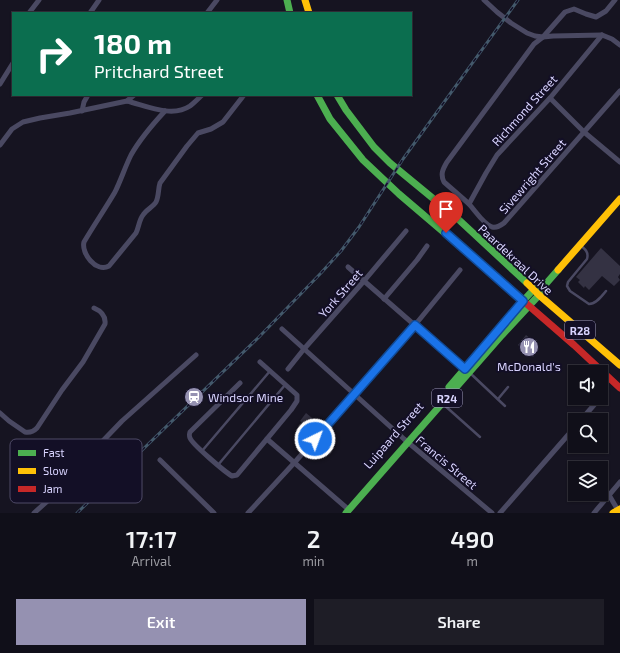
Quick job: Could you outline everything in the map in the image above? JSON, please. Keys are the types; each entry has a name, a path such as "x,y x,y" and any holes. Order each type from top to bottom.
{"main road":[{"path":"286,0 290,12"},
{"path":"305,0 309,12"},
{"name":"R28","path":"318,96 330,119 363,160 399,194 583,353 620,388"},
{"name":"Paardekraal Drive","path":"338,96 346,110 374,146 390,163 458,219 539,295 620,365"},
{"name":"Luipaard Street","path":"499,333 539,295 544,286 620,199"},
{"path":"534,289 544,286"},
{"name":"Luipaard Street","path":"340,513 347,510 499,333 534,289"},
{"name":"Luipaard Street","path":"406,440 442,404 467,370"}],"street":[{"path":"30,12 39,0"},
{"path":"91,12 99,0"},
{"path":"208,12 218,0"},
{"path":"484,0 516,26 535,36 608,36 620,45"},
{"path":"543,37 565,12 570,9 596,17 606,11 615,0"},
{"name":"Richmond Street","path":"469,204 497,155 550,98 602,36"},
{"name":"Sivewright Street","path":"543,37 534,44 447,162 443,170 442,178 444,182 469,204 490,226 495,228 504,224 620,91"},
{"path":"0,84 12,65"},
{"path":"82,111 87,96"},
{"path":"0,145 12,129 23,122 127,101 133,96"},
{"path":"127,101 165,112 184,109 201,96"},
{"path":"165,112 144,135 132,154 124,169 120,182 84,242 83,247 88,256 92,262 98,266 104,268 109,266 136,233 142,216 155,204 160,183 198,133 211,129 223,122 243,96"},
{"path":"550,98 584,132 620,162"},
{"name":"York Street","path":"288,368 406,231"},
{"path":"384,299 426,246"},
{"path":"348,267 467,370"},
{"path":"248,513 355,394 415,325 460,270"},
{"path":"0,413 25,432 32,432 37,428 62,390 83,362 105,324 106,320 104,315 94,308"},
{"name":"Francis Street","path":"282,329 406,440 492,513"},
{"path":"105,439 196,355"},
{"path":"240,383 190,432 189,436 190,440 232,476 237,474 291,410 297,400 297,395 260,362"},
{"path":"587,413 594,405"},
{"path":"500,513 568,435"},
{"path":"267,438 347,510"},
{"path":"160,460 214,513"},
{"path":"594,513 620,482"},
{"path":"609,495 618,511"},
{"path":"34,513 45,503"}],"lane":[{"path":"580,245 587,251 588,255 568,282 567,286 570,291 589,304 592,304 606,291"},
{"path":"467,370 505,406"},
{"path":"202,451 270,371"},
{"path":"218,465 286,384"},
{"path":"498,399 508,387"},
{"path":"442,404 480,437"}],"building":[{"path":"601,248 620,266 620,274 618,277 620,280 614,286 602,276 589,290 585,286 584,288 578,282 580,280 576,277"},
{"name":"McDonald's","path":"526,335 536,343 534,345 539,349 533,357 518,345"},
{"path":"306,413 317,422 310,430 300,421"}],"railway":[{"path":"142,450 259,337 341,251 359,227 403,159 518,0"},
{"path":"77,513 87,503"}],"traffic: fast":[{"path":"287,0 290,12"},
{"path":"318,96 330,119 363,160 399,194 467,252"},
{"path":"338,96 346,110 374,147 390,163 458,219 527,283"},
{"path":"346,513 539,295 544,286 558,270"},
{"path":"449,387 523,301 534,289 538,288"}],"traffic: slow":[{"path":"305,0 309,12"},
{"path":"558,270 620,199"},
{"path":"527,283 620,365"},
{"path":"613,513 620,509"}],"traffic: jam":[{"path":"467,252 574,345 620,388"}],"place":[{"name":"McDonald's","path":"529,347"},
{"name":"Windsor Mine","path":"194,397"}],"route":[{"path":"315,439 415,325 465,369 523,301 446,233"}]}
